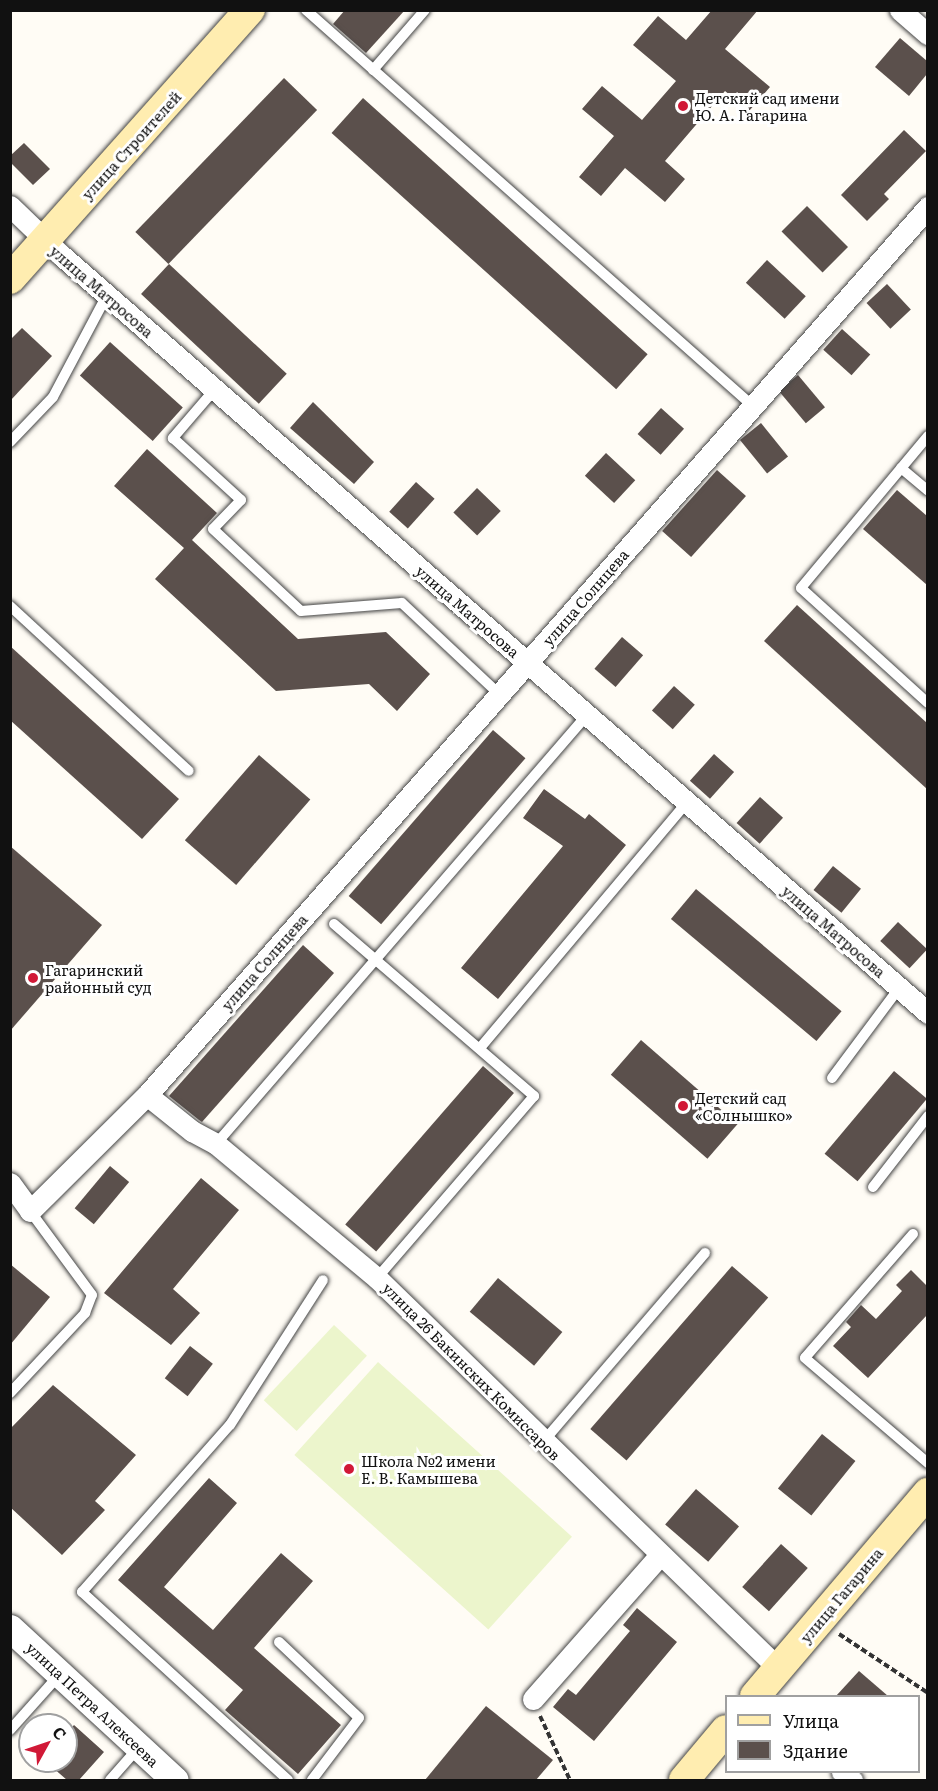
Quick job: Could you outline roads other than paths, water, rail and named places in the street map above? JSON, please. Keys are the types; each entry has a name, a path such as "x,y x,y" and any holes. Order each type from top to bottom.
{"main road":[{"name":"улица Строителей","path":"10,279 250,10"},
{"name":"улица Гагарина","path":"757,1695 927,1493"},
{"path":"684,1780 725,1731"}],"street":[{"path":"900,10 927,34"},
{"name":"улица Матросова","path":"10,206 45,241 927,1013"},
{"name":"улица Солнцева","path":"30,1211 147,1095 927,207"},
{"name":"улица 26 Бакинских Комиссаров","path":"147,1095 192,1131 216,1144 377,1278 659,1556 778,1668"},
{"path":"10,1183 30,1211"},
{"path":"533,1699 659,1556"},
{"name":"улица Петра Алексеева","path":"10,1628 175,1780"}],"lane":[{"path":"306,10 753,406"},
{"path":"373,70 425,10"},
{"path":"10,442 53,397 107,295"},
{"path":"215,389 173,438 241,500 213,529 301,610 402,603 499,694"},
{"path":"927,436 801,588 927,703"},
{"path":"902,468 927,491"},
{"path":"10,606 189,771"},
{"path":"216,1144 587,715"},
{"path":"480,1048 687,802"},
{"path":"334,924 534,1096 377,1278"},
{"path":"832,1078 899,988"},
{"path":"873,1187 927,1116"},
{"path":"10,1394 85,1313 92,1295 30,1211"},
{"path":"914,1234 805,1358 927,1463"},
{"path":"543,1442 705,1252"},
{"path":"288,1780 82,1592 230,1425 322,1280"},
{"path":"279,1642 359,1718 312,1780"},
{"path":"12,1724 60,1674"},
{"path":"110,1780 139,1747"}],"place":[{"name":"Детский сад имени Ю. А. Гагарина","path":"683,106"},
{"name":"Гагаринский районный суд","path":"33,978"},
{"name":"Детский сад «Солнышко»","path":"683,1106"},
{"name":"Школа №2 имени Е. В. Камышева","path":"349,1469"}]}
